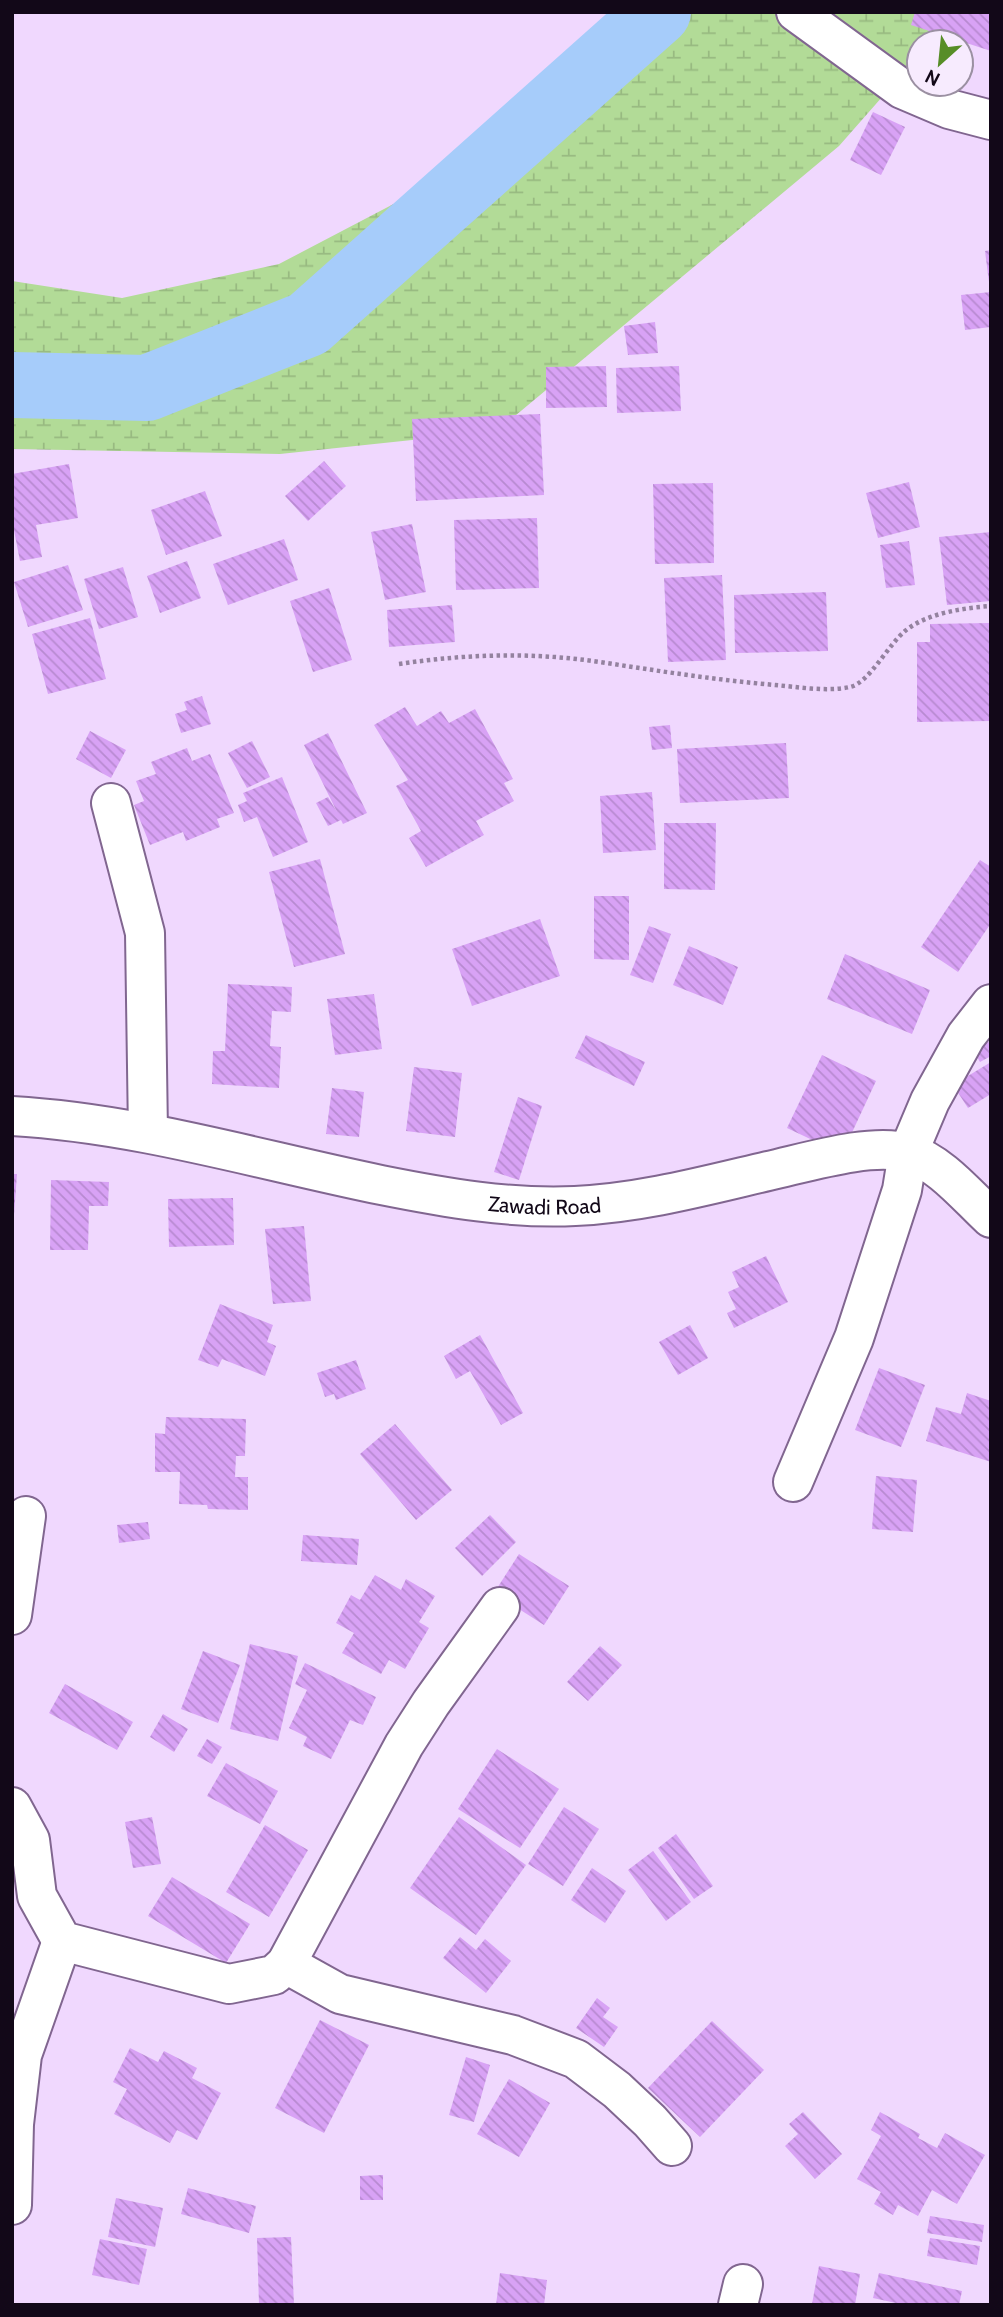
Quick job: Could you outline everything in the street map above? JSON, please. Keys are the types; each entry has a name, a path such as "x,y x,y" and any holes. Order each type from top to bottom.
{"street":[{"path":"796,12 902,89 949,109 991,120"},
{"path":"111,803 145,933 148,1133"},
{"path":"793,1482 854,1338 902,1189 908,1153 950,1062 991,1004"},
{"name":"Zawadi Road","path":"12,1116 67,1119 148,1133 301,1169 408,1190 485,1203 536,1208 621,1203 877,1149 908,1153"},
{"path":"908,1153 940,1171 991,1218"},
{"path":"12,1615 26,1516"},
{"path":"12,1807 30,1840 37,1896 62,1941 229,1984 274,1975 286,1964 404,1745 500,1607"},
{"path":"12,2205 14,2124 22,2055 62,1941"},
{"path":"286,1964 340,1994 513,2035 576,2059 617,2090 650,2121 671,2146"}],"path":[{"path":"399,664 446,657 514,654 597,662 698,678 791,687 850,687 861,682 905,631 924,619 991,606"}],"green space":[{"path":"653,12 957,12 943,28 905,28 905,71 839,146 497,431 280,454 12,449 12,281 122,298 279,264 514,141"}],"building":[{"path":"915,12 991,12 991,51 975,46 975,28 920,28 911,25"},
{"path":"873,112 905,127 881,175 850,160"},
{"path":"991,250 991,282 989,282 985,251"},
{"path":"991,292 991,327 965,330 961,295"},
{"path":"655,322 658,353 628,355 624,326"},
{"path":"606,366 607,407 546,408 546,367"},
{"path":"679,366 681,411 617,413 616,368"},
{"path":"540,414 544,495 416,501 412,419"},
{"path":"324,461 346,486 308,521 285,496"},
{"path":"69,464 78,518 36,525 42,557 20,561 12,520 12,474"},
{"path":"909,482 920,527 878,538 866,493"},
{"path":"713,483 714,563 655,564 653,484"},
{"path":"205,491 222,536 166,555 151,510"},
{"path":"537,518 539,588 456,590 454,520"},
{"path":"412,524 426,592 385,600 371,532"},
{"path":"991,532 991,601 947,605 939,537"},
{"path":"284,539 298,580 228,605 213,564"},
{"path":"909,541 915,585 886,588 880,545"},
{"path":"187,561 201,598 160,613 147,576"},
{"path":"68,565 83,610 28,627 14,582"},
{"path":"123,567 138,617 99,629 84,579"},
{"path":"722,575 726,660 668,662 664,578"},
{"path":"329,588 352,660 313,672 290,601"},
{"path":"826,592 828,651 735,653 734,595"},
{"path":"452,605 455,642 389,647 387,610"},
{"path":"90,618 106,679 48,694 32,634"},
{"path":"989,623 991,721 917,722 917,642 930,642 930,624"},
{"path":"202,696 211,724 181,733 175,714 187,710 184,702"},
{"path":"405,707 417,726 441,711 449,723 475,709 513,779 504,783 514,801 476,821 484,835 426,867 409,838 421,831 396,786 408,780 374,725"},
{"path":"670,725 672,748 652,750 649,727"},
{"path":"90,731 126,750 111,778 76,759"},
{"path":"328,733 367,813 343,824 341,820 328,826 316,803 328,797 337,812 304,745"},
{"path":"252,741 270,777 247,788 228,753"},
{"path":"786,743 789,798 680,803 677,749"},
{"path":"187,748 192,761 210,754 234,813 217,819 220,827 186,841 183,832 150,845 134,805 144,801 136,781 156,774 151,762"},
{"path":"282,777 308,842 273,857 257,817 244,822 238,805 247,801 243,793"},
{"path":"652,792 656,850 603,853 600,796"},
{"path":"664,823 716,823 715,890 664,889"},
{"path":"320,859 345,954 294,967 269,872"},
{"path":"980,860 991,867 991,923 958,972 921,947"},
{"path":"594,896 629,896 629,960 594,959"},
{"path":"540,919 560,976 472,1006 452,949"},
{"path":"649,926 671,934 653,983 630,975"},
{"path":"689,946 738,967 723,1005 673,985"},
{"path":"845,954 930,990 912,1034 827,999"},
{"path":"228,984 292,987 291,1012 272,1011 270,1046 281,1047 279,1088 212,1084 213,1051 225,1051"},
{"path":"374,994 382,1049 335,1055 327,999"},
{"path":"586,1035 645,1062 634,1086 575,1058"},
{"path":"991,1041 991,1056 980,1062 973,1050"},
{"path":"822,1055 876,1081 842,1154 787,1128"},
{"path":"991,1062 991,1094 968,1108 953,1085"},
{"path":"414,1067 462,1073 455,1137 406,1131"},
{"path":"332,1088 364,1092 359,1137 326,1134"},
{"path":"518,1097 542,1106 519,1180 494,1172"},
{"path":"12,1174 17,1174 14,1215 12,1215"},
{"path":"51,1180 109,1182 108,1206 89,1206 88,1250 50,1250"},
{"path":"233,1198 234,1245 169,1247 168,1199"},
{"path":"304,1226 311,1301 273,1304 265,1229"},
{"path":"766,1256 788,1302 734,1328 727,1313 736,1309 728,1292 739,1287 732,1272"},
{"path":"220,1304 273,1325 267,1342 276,1346 265,1376 222,1359 218,1367 198,1360"},
{"path":"690,1325 708,1358 678,1375 659,1342"},
{"path":"480,1335 523,1413 501,1425 470,1371 456,1379 444,1356"},
{"path":"356,1360 366,1389 336,1400 334,1394 325,1397 317,1373"},
{"path":"879,1368 925,1385 901,1447 855,1430"},
{"path":"967,1393 991,1401 991,1462 926,1441 936,1407 961,1414"},
{"path":"166,1417 246,1419 245,1456 236,1456 235,1477 248,1477 248,1510 208,1509 207,1505 179,1504 180,1472 155,1472 155,1433 165,1434"},
{"path":"395,1424 452,1490 416,1520 360,1454"},
{"path":"876,1476 917,1480 913,1532 872,1529"},
{"path":"490,1515 516,1542 482,1576 455,1548"},
{"path":"148,1522 150,1539 119,1543 117,1525"},
{"path":"303,1535 359,1539 357,1565 301,1561"},
{"path":"519,1554 569,1586 544,1625 494,1593"},
{"path":"375,1575 401,1590 406,1579 435,1596 419,1622 429,1628 405,1669 389,1660 381,1674 342,1653 354,1633 336,1623 351,1595 360,1600"},
{"path":"250,1644 298,1656 278,1741 230,1729"},
{"path":"600,1646 622,1665 588,1701 567,1682"},
{"path":"203,1651 240,1665 218,1723 181,1709"},
{"path":"305,1663 376,1697 363,1725 350,1720 331,1759 303,1746 307,1737 289,1728 307,1690 295,1684"},
{"path":"65,1684 133,1722 117,1750 49,1713"},
{"path":"163,1714 188,1729 174,1752 150,1737"},
{"path":"207,1739 222,1747 212,1764 197,1756"},
{"path":"497,1749 559,1789 520,1848 458,1809"},
{"path":"226,1763 278,1791 260,1824 207,1796"},
{"path":"564,1807 599,1829 563,1886 528,1864"},
{"path":"152,1817 161,1864 133,1868 125,1822"},
{"path":"459,1817 526,1865 476,1935 410,1888"},
{"path":"265,1825 308,1850 269,1917 226,1892"},
{"path":"676,1834 713,1886 694,1899 658,1848"},
{"path":"653,1851 691,1902 666,1921 628,1870"},
{"path":"592,1868 626,1891 605,1923 571,1900"},
{"path":"172,1877 250,1924 226,1963 148,1916"},
{"path":"460,1937 476,1950 485,1939 511,1961 486,1993 443,1958"},
{"path":"597,1998 610,2008 603,2017 618,2027 604,2047 576,2028"},
{"path":"320,2020 369,2045 324,2133 275,2108"},
{"path":"712,2021 764,2070 700,2137 648,2088"},
{"path":"130,2048 158,2062 164,2051 197,2068 192,2078 221,2093 197,2140 177,2130 170,2143 114,2114 127,2089 113,2082"},
{"path":"466,2057 490,2065 474,2122 449,2115"},
{"path":"509,2079 550,2103 519,2157 477,2134"},
{"path":"803,2112 842,2154 815,2179 785,2146 798,2134 789,2124"},
{"path":"880,2112 920,2134 918,2138 937,2148 945,2133 985,2155 957,2204 932,2190 918,2216 898,2205 893,2215 874,2204 881,2192 857,2179 881,2136 871,2130"},
{"path":"383,2175 383,2200 360,2200 360,2176"},
{"path":"188,2188 256,2206 249,2233 181,2214"},
{"path":"116,2198 163,2208 155,2247 108,2237"},
{"path":"930,2216 984,2225 982,2242 927,2233"},
{"path":"291,2237 294,2305 259,2305 257,2238"},
{"path":"930,2238 980,2246 977,2265 927,2256"},
{"path":"100,2239 147,2249 139,2285 92,2275"},
{"path":"819,2266 860,2274 855,2305 812,2304"},
{"path":"500,2273 547,2280 544,2305 496,2305"},
{"path":"879,2273 962,2291 959,2305 905,2305 873,2298"}],"waterway":[{"path":"12,385 147,388 308,324 658,12"}]}
